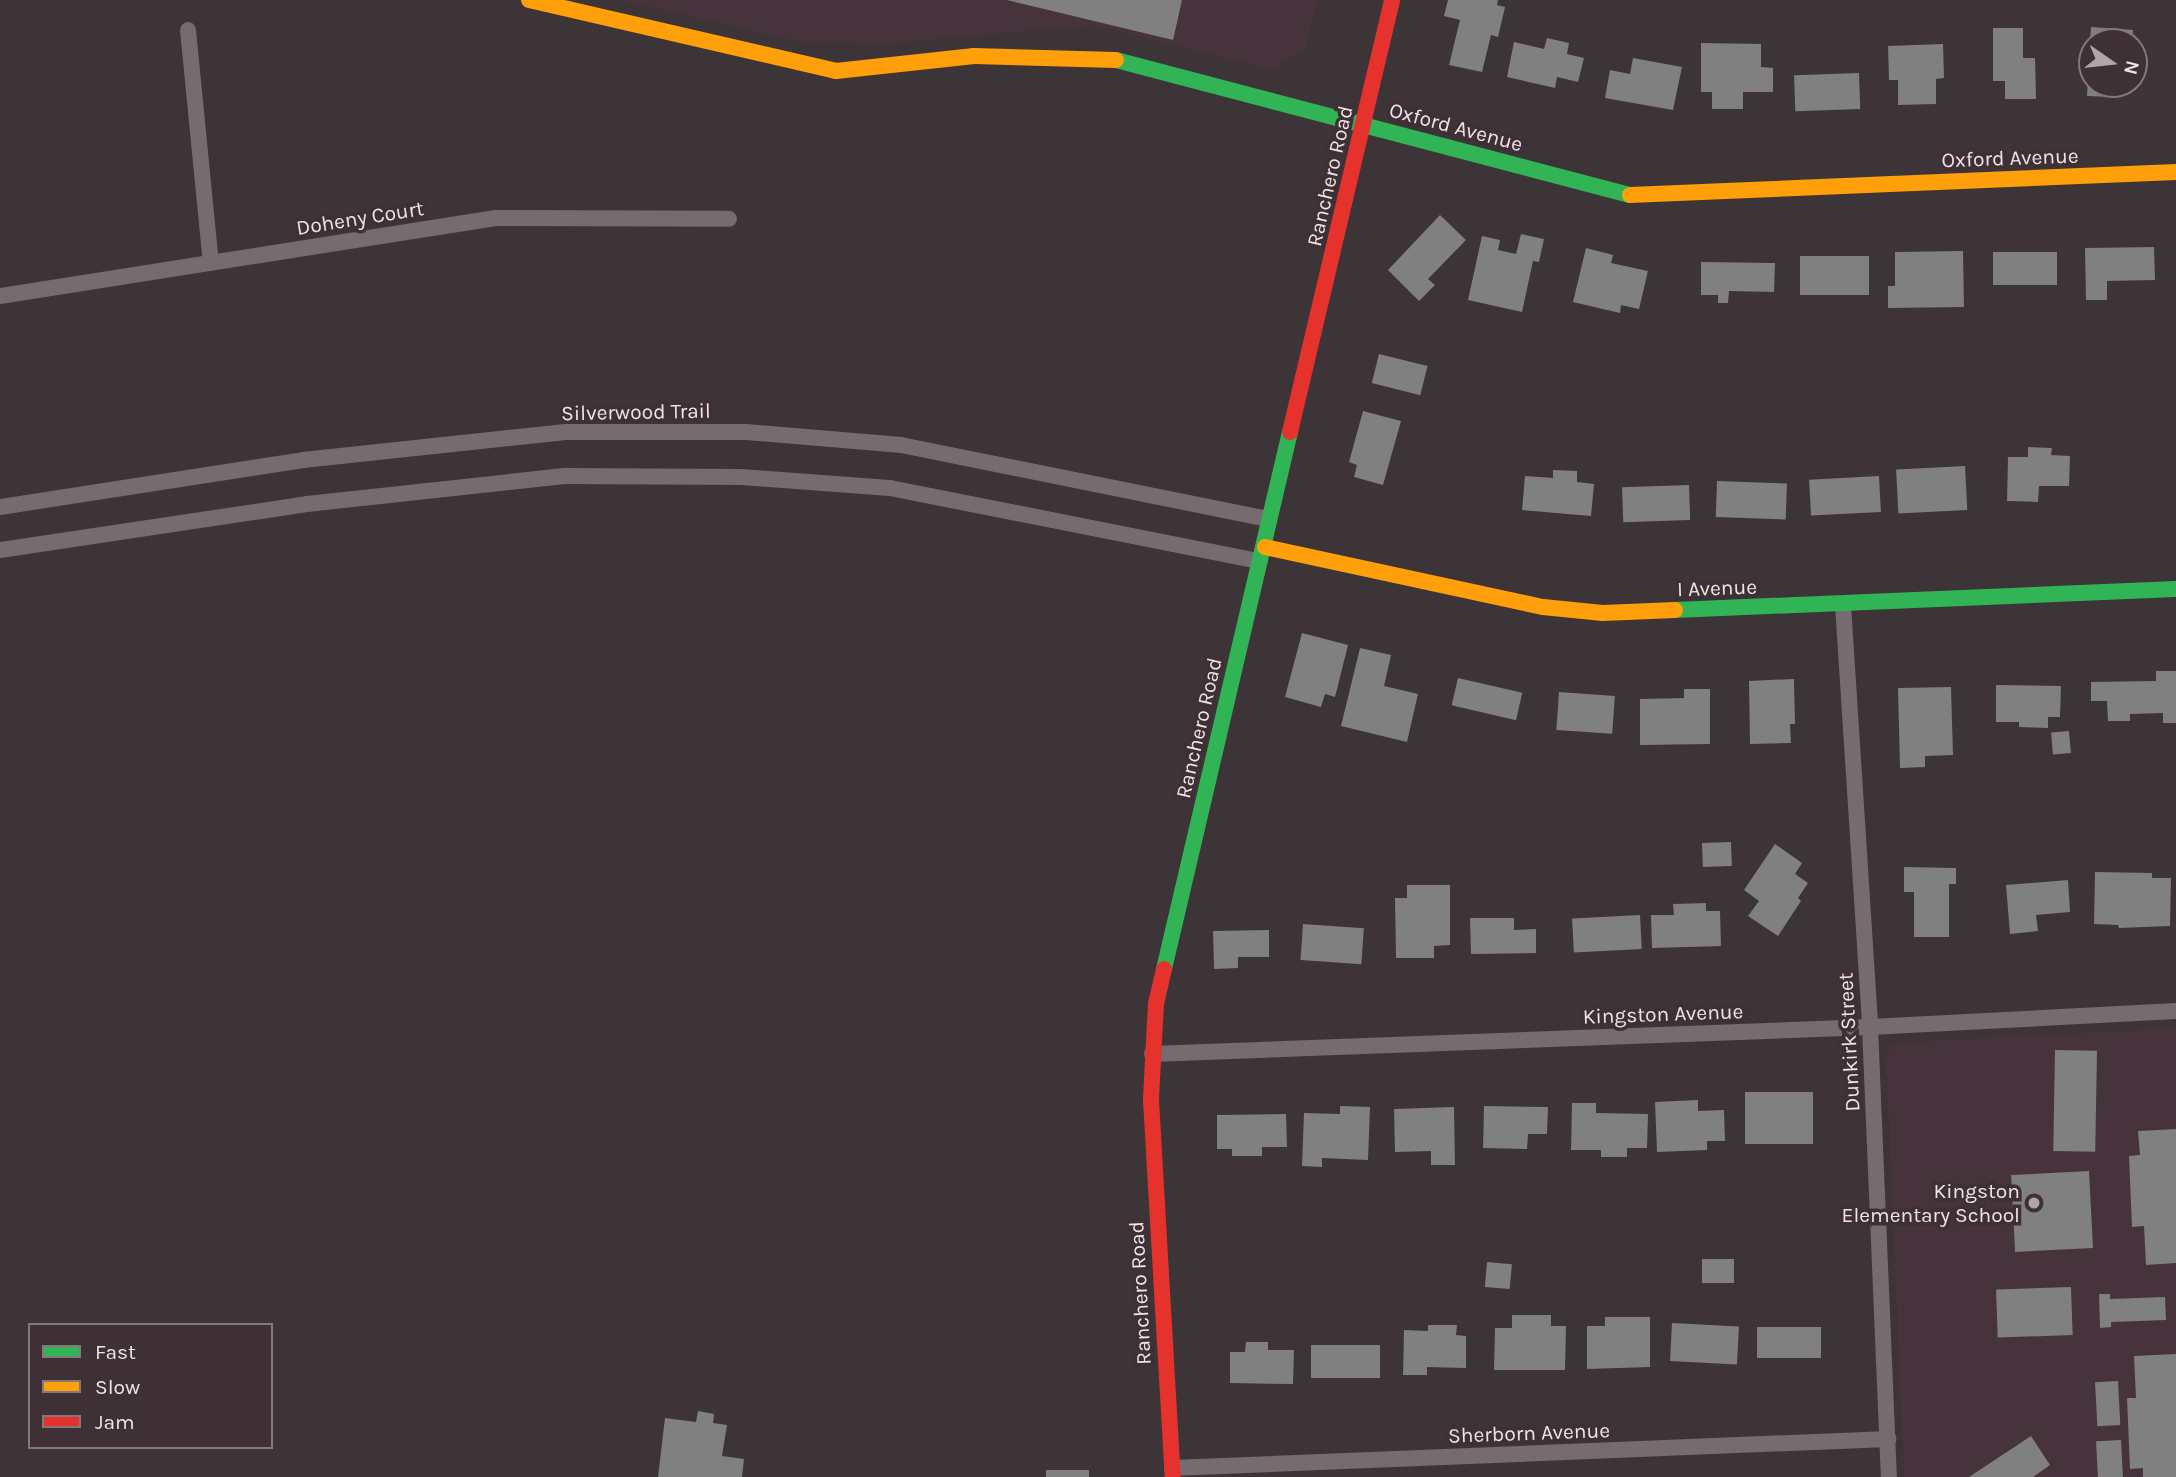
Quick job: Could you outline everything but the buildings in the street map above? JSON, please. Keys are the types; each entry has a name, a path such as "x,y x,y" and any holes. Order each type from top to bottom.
{"main road":[{"name":"Oxford Avenue","path":"529,0 836,71 979,56 1119,60 1625,195 2176,172"},
{"name":"Ranchero Road","path":"1172,1472 1151,1100 1152,1054 1159,984 1392,0"},
{"name":"I Avenue","path":"1262,554 1543,607 1603,613 2176,589"}],"street":[{"path":"188,30 211,263"},
{"name":"Doheny Court","path":"0,296 496,218 729,219"},
{"name":"Silverwood Trail","path":"0,507 303,460 566,432 746,432 901,445 1269,519"},
{"path":"0,550 307,504 566,476 741,477 890,488 1262,554"},
{"name":"Dunkirk Street","path":"1843,605 1870,1027 1889,1477"},
{"name":"Kingston Avenue","path":"1152,1054 1870,1027 2176,1012"},
{"name":"Sherborn Avenue","path":"1172,1472 1888,1439"}],"shaded area":[{"path":"620,0 1317,0 1306,48 1273,70 1093,25 894,43 799,42"},
{"name":"Kingston Elementary School","path":"2176,1028 2176,1477 1904,1477 1886,1059 1891,1045 1905,1042"}],"traffic: fast":[{"path":"1116,60 1630,195"},
{"path":"1164,969 1290,432"},
{"path":"1675,610 2176,589"}],"traffic: slow":[{"path":"529,0 836,71 974,56 1116,60"},
{"path":"1630,195 2176,172"},
{"path":"1265,547 1543,607 1603,613 1675,610"}],"traffic: jam":[{"path":"1290,432 1392,0"},
{"path":"1164,969 1156,1003 1151,1100 1173,1477"}],"place":[{"name":"Kingston Elementary School","path":"2034,1203"}]}
